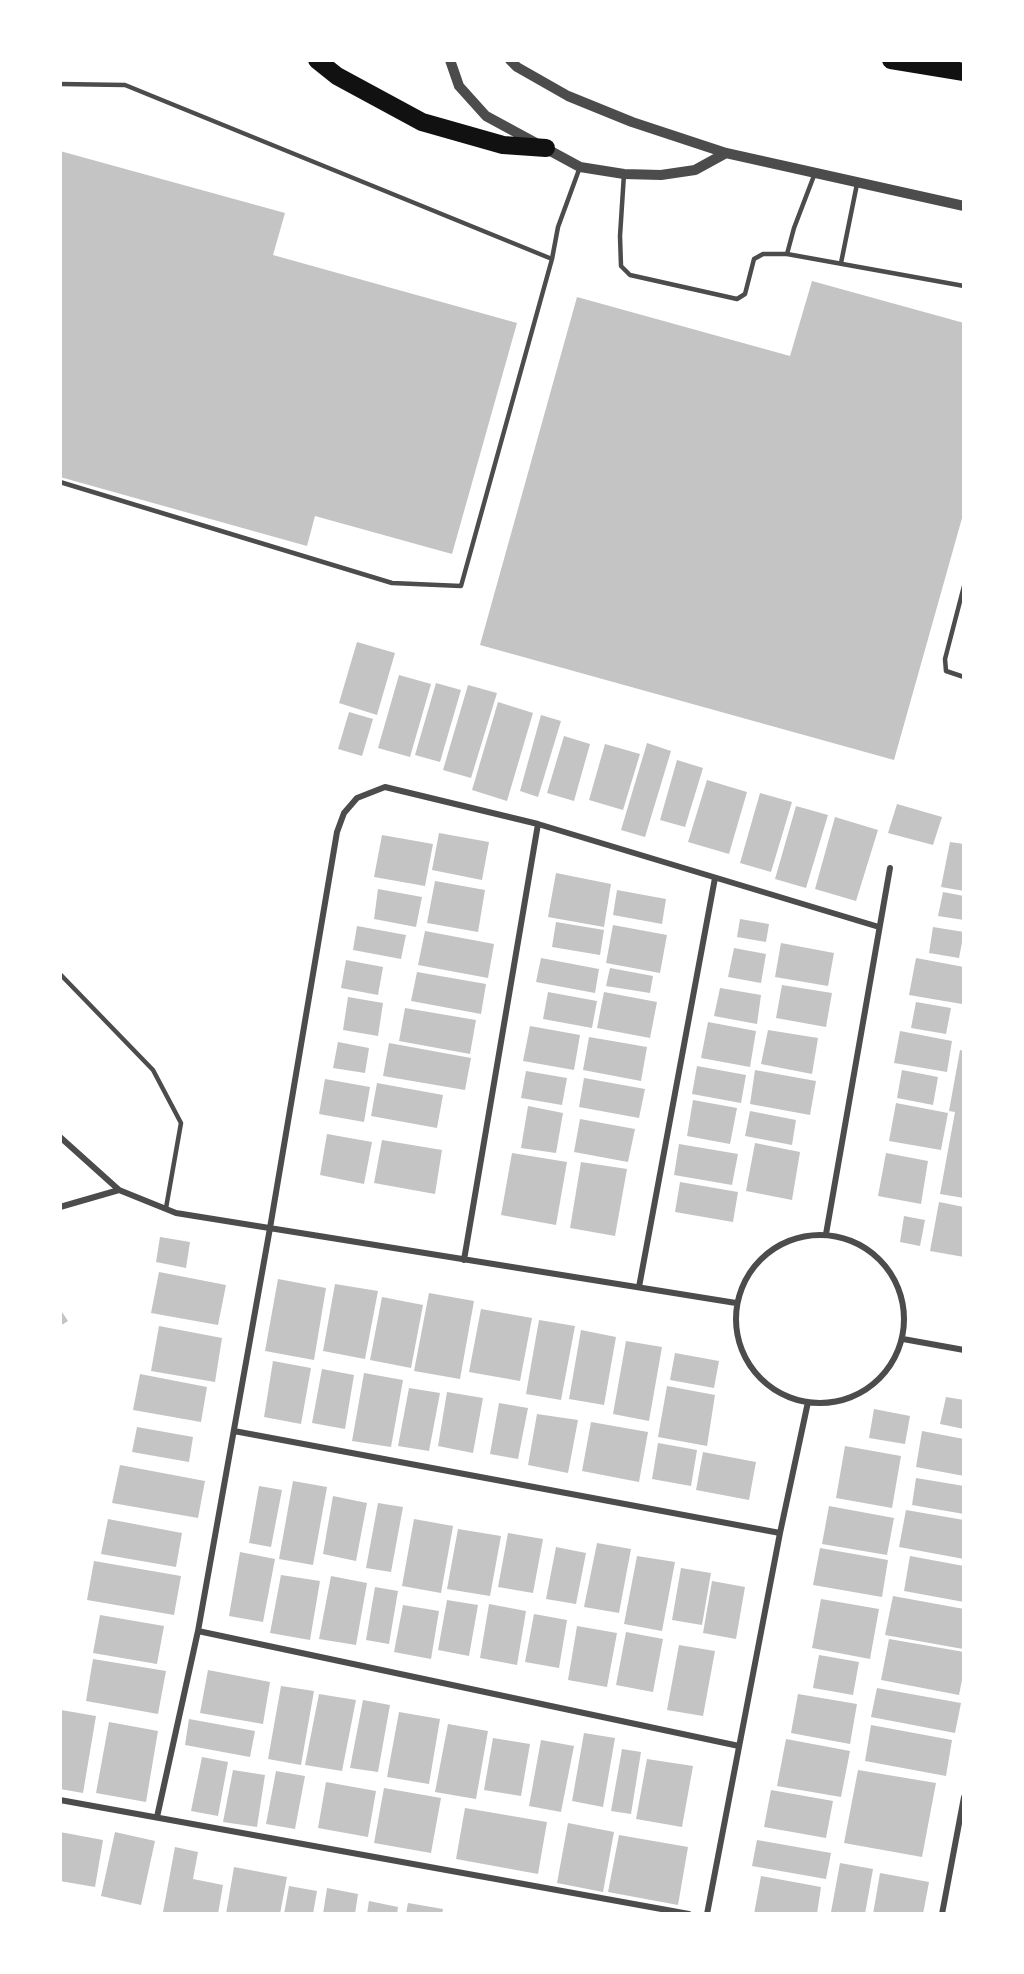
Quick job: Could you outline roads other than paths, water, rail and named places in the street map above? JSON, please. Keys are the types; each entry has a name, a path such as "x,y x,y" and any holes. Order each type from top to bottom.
{"highway":[{"path":"317,60 337,75 422,122 503,145 546,148"},
{"path":"891,60 964,72"}],"street":[{"path":"450,60 459,86 486,116 580,167 624,174 661,175 695,170 726,153"},
{"path":"510,60 568,96 632,122 726,153 964,206"},
{"path":"157,1817 198,1631 270,1228 337,832 344,813 357,798 385,788 538,824 879,927"},
{"path":"464,1260 538,824"},
{"path":"826,1234 890,868"},
{"path":"639,1287 714,878"},
{"path":"60,1137 119,1190 176,1213 736,1303"},
{"path":"60,1207 119,1190"},
{"path":"826,1234 850,1240 864,1247 889,1269 900,1290 905,1314 903,1339 890,1367 868,1389 839,1401 808,1402 776,1391 751,1368 737,1337 736,1303 744,1280 758,1260 778,1245 801,1237 826,1234"},
{"path":"903,1339 964,1350"},
{"path":"707,1914 780,1533 808,1402"},
{"path":"234,1431 780,1533"},
{"path":"198,1631 739,1746"},
{"path":"942,1914 964,1797"},
{"path":"60,1800 688,1914"}],"lane":[{"path":"60,84 125,85 552,259"},
{"path":"60,482 392,583 461,586 552,259 558,228 580,167"},
{"path":"787,255 794,228 815,173"},
{"path":"624,174 620,236 621,266 630,275 737,299 745,294 754,259 763,254 841,263 964,286"},
{"path":"841,263 857,182"},
{"path":"964,586 945,659 946,671 964,677"},
{"path":"60,974 153,1070 181,1123 166,1208"}]}
